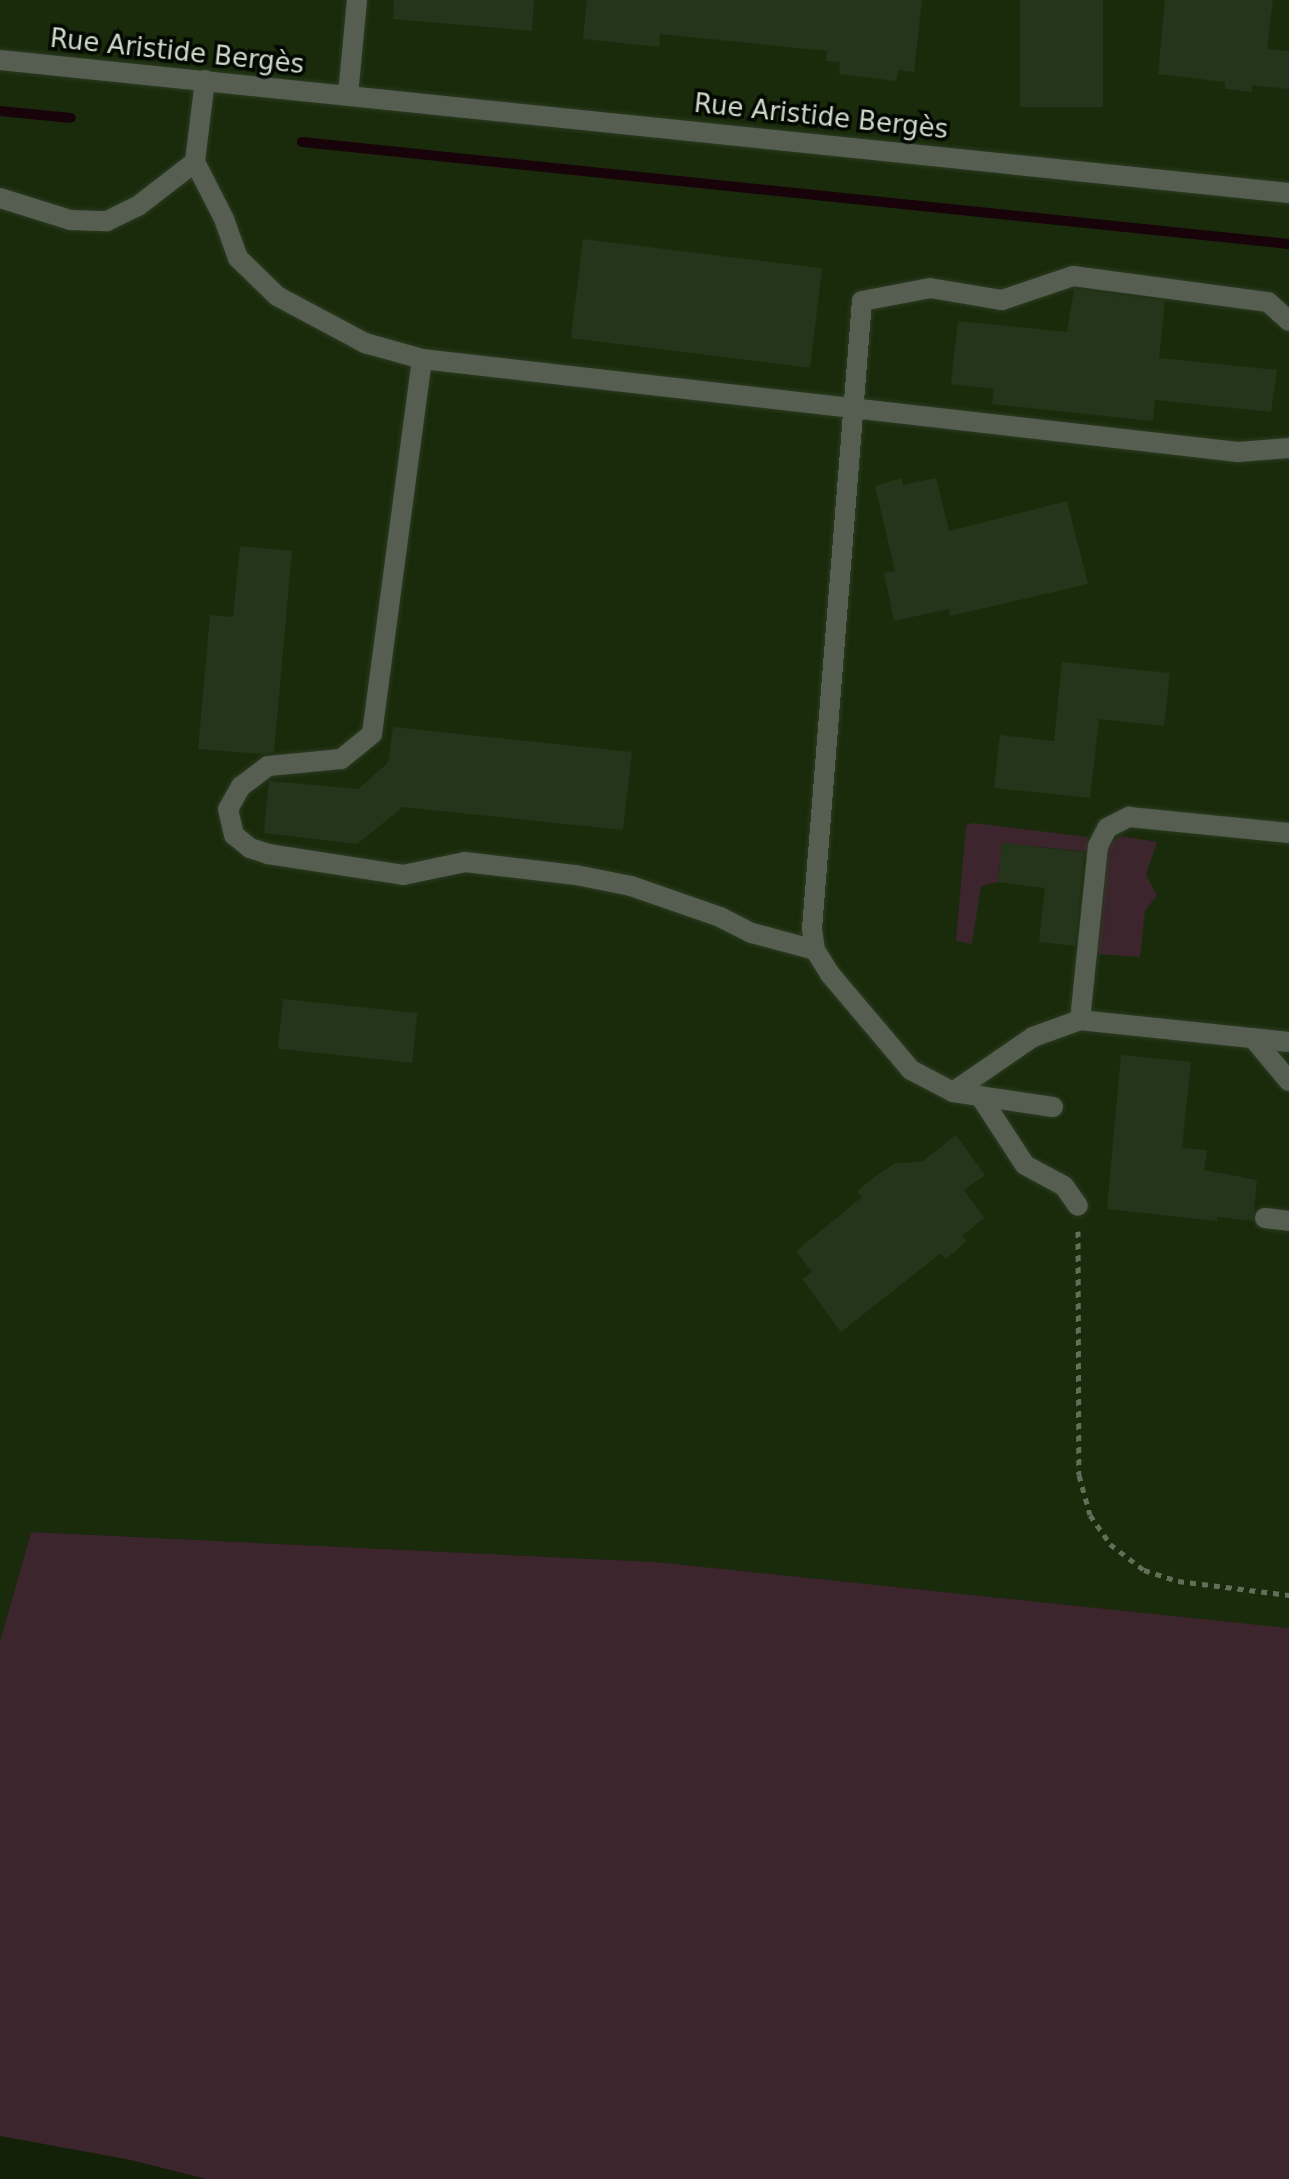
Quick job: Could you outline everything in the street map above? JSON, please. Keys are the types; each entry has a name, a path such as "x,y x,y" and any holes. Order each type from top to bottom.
{"street":[{"path":"348,95 357,0"},
{"name":"Rue Aristide Bergès","path":"0,60 1289,193"},
{"path":"205,80 195,162 224,219 238,258 277,296 365,343 422,359 1238,452 1289,448"},
{"path":"0,198 70,220 107,221 138,206 195,162"},
{"path":"1053,1107 953,1092 911,1070 830,974 815,950 812,929 862,301 930,288 1002,300 1073,276 1268,302 1289,321"},
{"path":"422,359 372,734 341,759 268,766 241,786 228,809 234,835 250,848 268,854 403,875 465,862 576,875 631,886 752,933 815,950"},
{"path":"1080,1020 1098,846 1107,828 1129,817 1289,833"},
{"path":"953,1092 1033,1037 1080,1020 1289,1042"},
{"path":"1253,1038 1289,1081"},
{"path":"980,1096 1025,1165 1064,1186 1078,1206"},
{"path":"1265,1218 1289,1221"}],"path":[{"path":"1078,1206 1079,1475 1090,1515 1110,1544 1144,1570 1178,1581 1289,1595"}],"shaded area":[{"path":"0,0 1289,0 1289,1628 656,1562 31,1532 0,1642"},
{"path":"974,823 1088,837 1090,852 1002,843 998,882 981,886 972,944 956,941 966,825"},
{"path":"1120,836 1157,842 1146,875 1157,895 1145,911 1140,957 1097,954 1104,857 1109,844"},
{"path":"31,1532 656,1562 1289,1628 1289,2179 206,2179 131,2160 0,2136 0,1642"}],"building":[{"path":"394,0 534,0 532,31 393,19"},
{"path":"587,0 922,0 914,72 898,70 896,81 839,74 840,62 826,61 827,51 660,34 659,47 583,39"},
{"path":"1020,0 1103,0 1103,107 1020,107"},
{"path":"1165,0 1273,0 1267,49 1289,51 1289,89 1252,85 1252,92 1225,89 1225,82 1158,74"},
{"path":"583,239 822,268 810,368 571,338"},
{"path":"1074,289 1165,301 1159,358 1277,370 1271,412 1155,400 1153,421 992,404 994,389 951,384 958,321 1067,332"},
{"path":"901,478 903,485 936,478 949,531 1067,501 1088,584 950,616 949,609 894,621 884,573 895,571 875,486"},
{"path":"240,546 292,551 274,752 264,754 198,749 210,615 233,617"},
{"path":"1062,662 1170,673 1164,726 1099,719 1090,798 994,788 1000,735 1054,741"},
{"path":"393,727 632,752 623,830 403,807 357,844 264,833 269,781 358,789 388,763"},
{"path":"1002,843 1084,852 1075,946 1039,942 1045,888 998,882"},
{"path":"283,999 417,1013 412,1063 278,1049"},
{"path":"1121,1055 1191,1062 1182,1148 1207,1150 1204,1170 1257,1180 1253,1221 1217,1217 1217,1221 1107,1209"},
{"path":"956,1135 985,1175 964,1190 984,1218 962,1236 967,1241 946,1259 941,1253 841,1332 802,1279 812,1272 796,1251 862,1197 857,1191 876,1176 895,1163 922,1162"}],"waterway":[{"path":"0,111 71,118"},
{"path":"302,142 1289,244"}]}
